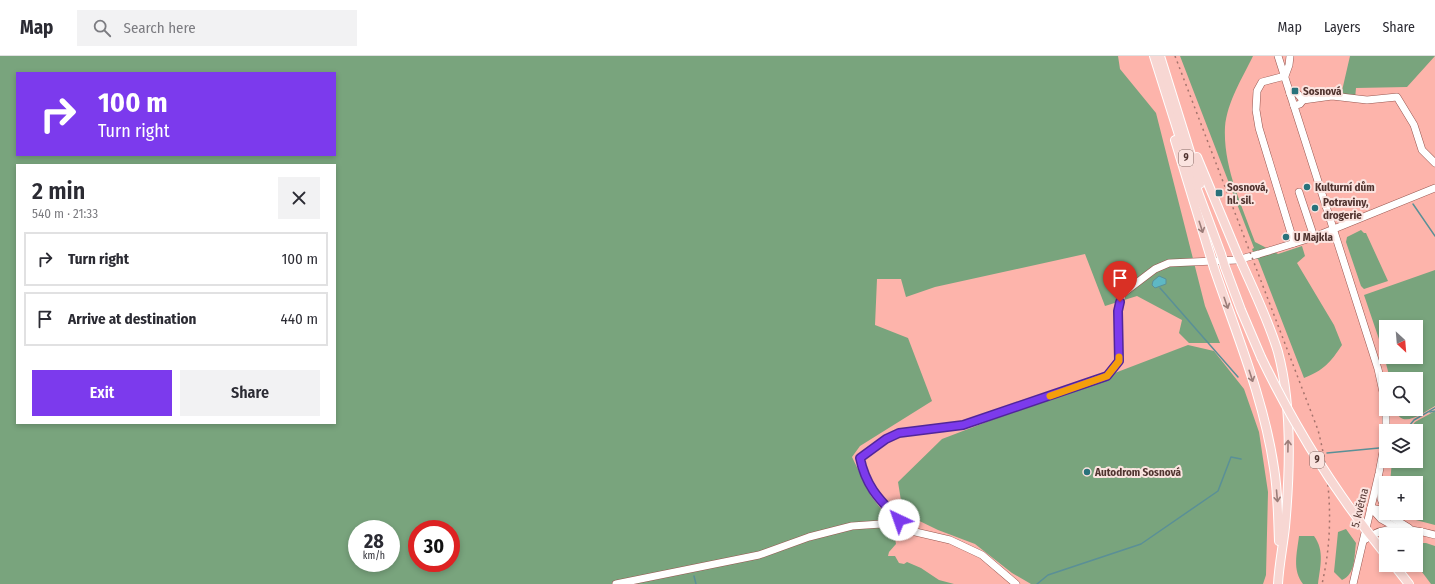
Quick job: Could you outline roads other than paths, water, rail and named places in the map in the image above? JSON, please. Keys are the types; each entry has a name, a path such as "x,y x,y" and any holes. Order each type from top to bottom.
{"main road":[{"name":"9","path":"1156,58 1237,253 1262,309 1278,351 1287,402 1288,428 1285,526 1278,584"},
{"name":"9","path":"1156,58 1192,176 1241,310 1289,411 1322,468 1350,509 1379,547"},
{"name":"9","path":"1156,58 1186,180 1214,268 1252,378 1269,439 1278,507 1280,562"},
{"name":"9","path":"1172,95 1221,254"},
{"path":"1400,572 1409,584"}],"street":[{"path":"1278,56 1379,374"},
{"path":"1285,76 1290,56"},
{"path":"1285,76 1262,82 1257,91 1256,110 1259,128 1275,186 1294,244"},
{"path":"1290,94 1296,92 1303,100"},
{"path":"1294,106 1300,104 1303,100 1332,96 1367,100 1397,97 1414,125 1422,150 1435,163"},
{"path":"907,530 873,493 863,474 860,458 886,439 899,433 963,425 1107,376 1119,361 1118,311 1122,294 1155,269 1169,263 1237,260 1294,244 1333,230 1435,188"},
{"path":"1299,192 1314,237"},
{"name":"5. května","path":"1353,584 1380,468"},
{"path":"1371,508 1379,510"},
{"path":"1371,508 1381,519 1399,528"},
{"path":"1397,520 1410,528"},
{"path":"616,584 759,555 809,537 852,526 881,524 950,540 982,555 1016,584"},
{"path":"1362,542 1379,532"},
{"path":"1423,532 1435,535"}],"water":[{"path":"1159,276 1166,279 1166,284 1155,288 1152,285 1153,281"}],"waterway":[{"path":"1413,204 1435,236"},
{"path":"1160,288 1238,377"},
{"path":"1411,424 1414,420 1435,408"},
{"path":"1430,412 1435,411"},
{"path":"1327,453 1379,448"},
{"path":"1037,584 1048,575 1141,544 1218,491 1231,457 1241,459"},
{"path":"694,576 696,584"}],"railway":[{"path":"1175,56 1318,430 1326,468 1329,507 1328,545 1322,584"}],"place":[{"name":"Sosnová","path":"1295,91"},
{"name":"Kulturní dům","path":"1307,187"},
{"name":"Sosnová, hl. sil.","path":"1219,193"},
{"name":"Potraviny, drogerie","path":"1315,208"},
{"name":"U Majkla","path":"1286,237"},
{"name":"Autodrom Sosnová","path":"1087,472"}]}
